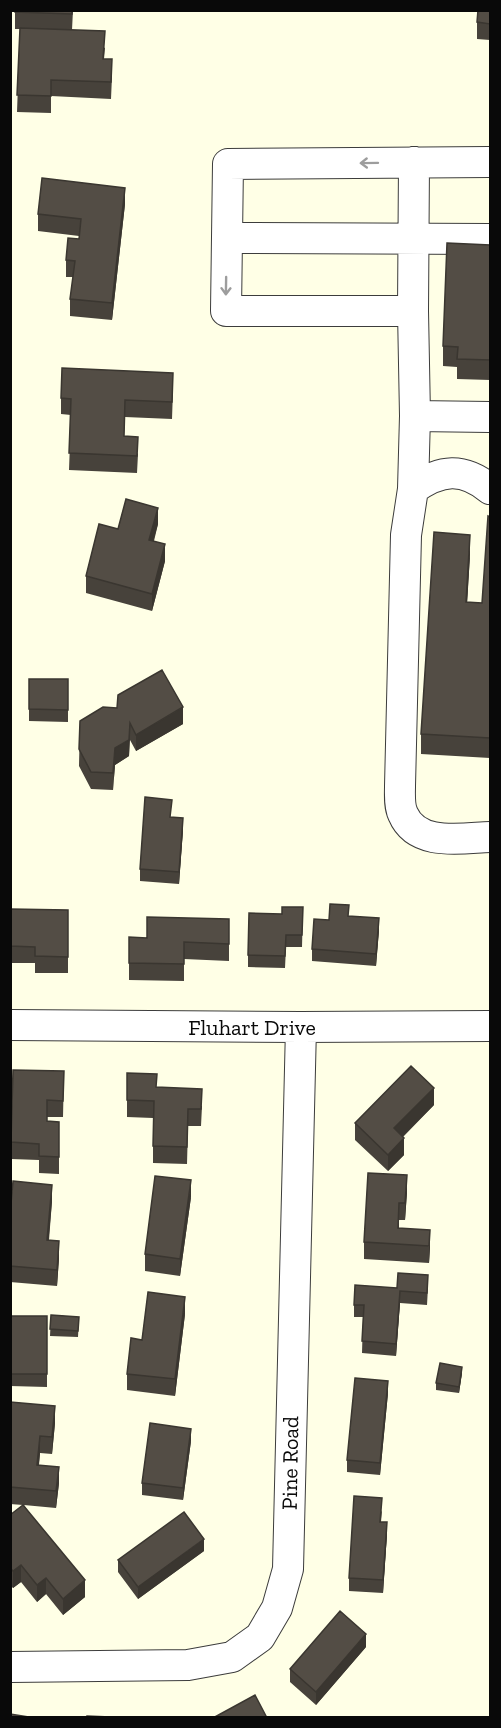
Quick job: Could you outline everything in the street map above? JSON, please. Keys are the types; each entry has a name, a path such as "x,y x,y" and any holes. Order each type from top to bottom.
{"street":[{"path":"414,162 415,417 413,489 406,535 400,786 402,813 415,832 438,839 490,837"},
{"path":"413,311 226,311 228,164 490,162"},
{"path":"227,238 490,239"},
{"path":"415,417 490,417"},
{"path":"413,489 427,479 444,473 459,473 471,477 490,489"},
{"name":"Fluhart Drive","path":"11,1025 490,1026"},
{"name":"Pine Road","path":"10,1666 188,1665 232,1657 260,1638 277,1608 288,1569 301,1027"}],"building":[{"path":"15,10 72,10 72,14 15,12"},
{"path":"478,10 490,10 490,24 477,22"},
{"path":"20,28 105,31 103,59 112,59 111,82 51,80 51,96 17,95"},
{"path":"42,178 125,188 112,303 70,299 75,261 66,260 68,238 79,239 81,219 38,214"},
{"path":"447,243 490,245 490,360 457,359 458,347 443,346"},
{"path":"62,368 173,373 172,402 125,400 124,436 138,437 137,456 69,453 71,399 61,398"},
{"path":"126,499 158,508 149,540 165,544 152,594 86,576 99,524 118,529"},
{"path":"488,516 490,517 490,738 421,734 434,532 470,535 466,602 482,603"},
{"path":"162,670 183,707 136,735 130,723 129,740 115,748 113,773 91,772 79,749 80,721 103,707 117,708 118,695"},
{"path":"29,679 68,679 68,710 29,709"},
{"path":"145,797 172,800 170,817 183,818 179,872 140,869"},
{"path":"330,904 349,905 348,916 379,918 376,954 312,949 314,919 329,920"},
{"path":"282,907 303,907 302,935 286,935 285,956 248,955 249,913 282,914"},
{"path":"10,909 68,910 68,957 35,956 35,947 10,946"},
{"path":"147,917 229,919 229,944 184,942 184,964 129,963 129,937 147,938"},
{"path":"411,1066 434,1088 394,1128 404,1138 388,1155 355,1123"},
{"path":"13,1070 64,1071 63,1101 47,1100 47,1121 59,1122 59,1157 39,1156 39,1144 11,1142"},
{"path":"127,1073 157,1074 156,1087 202,1089 201,1109 188,1109 187,1147 153,1146 154,1101 127,1100"},
{"path":"368,1173 407,1175 405,1203 399,1203 398,1228 430,1230 429,1246 364,1242"},
{"path":"155,1176 191,1180 180,1259 145,1254"},
{"path":"13,1181 52,1185 47,1240 59,1241 57,1270 10,1266"},
{"path":"398,1273 428,1275 427,1293 400,1291 396,1344 362,1341 364,1305 354,1305 355,1285 397,1288"},
{"path":"148,1292 185,1297 175,1379 127,1374 131,1338 142,1340"},
{"path":"51,1315 79,1317 78,1331 50,1329"},
{"path":"10,1316 47,1316 47,1374 10,1374"},
{"path":"440,1363 462,1367 459,1387 436,1383"},
{"path":"355,1378 388,1381 380,1463 347,1460"},
{"path":"10,1402 55,1406 52,1437 40,1436 37,1465 59,1467 56,1491 10,1487"},
{"path":"150,1423 191,1429 183,1488 142,1483"},
{"path":"354,1496 382,1498 380,1522 387,1522 383,1580 349,1578"},
{"path":"23,1505 85,1580 63,1599 46,1578 37,1585 21,1565 13,1571 10,1568 10,1515"},
{"path":"184,1512 204,1539 138,1587 118,1560"},
{"path":"340,1611 366,1634 316,1692 290,1669"},
{"path":"255,1695 267,1718 213,1718"},
{"path":"10,1714 35,1718 10,1718"},
{"path":"87,1716 134,1718 87,1718"}]}
